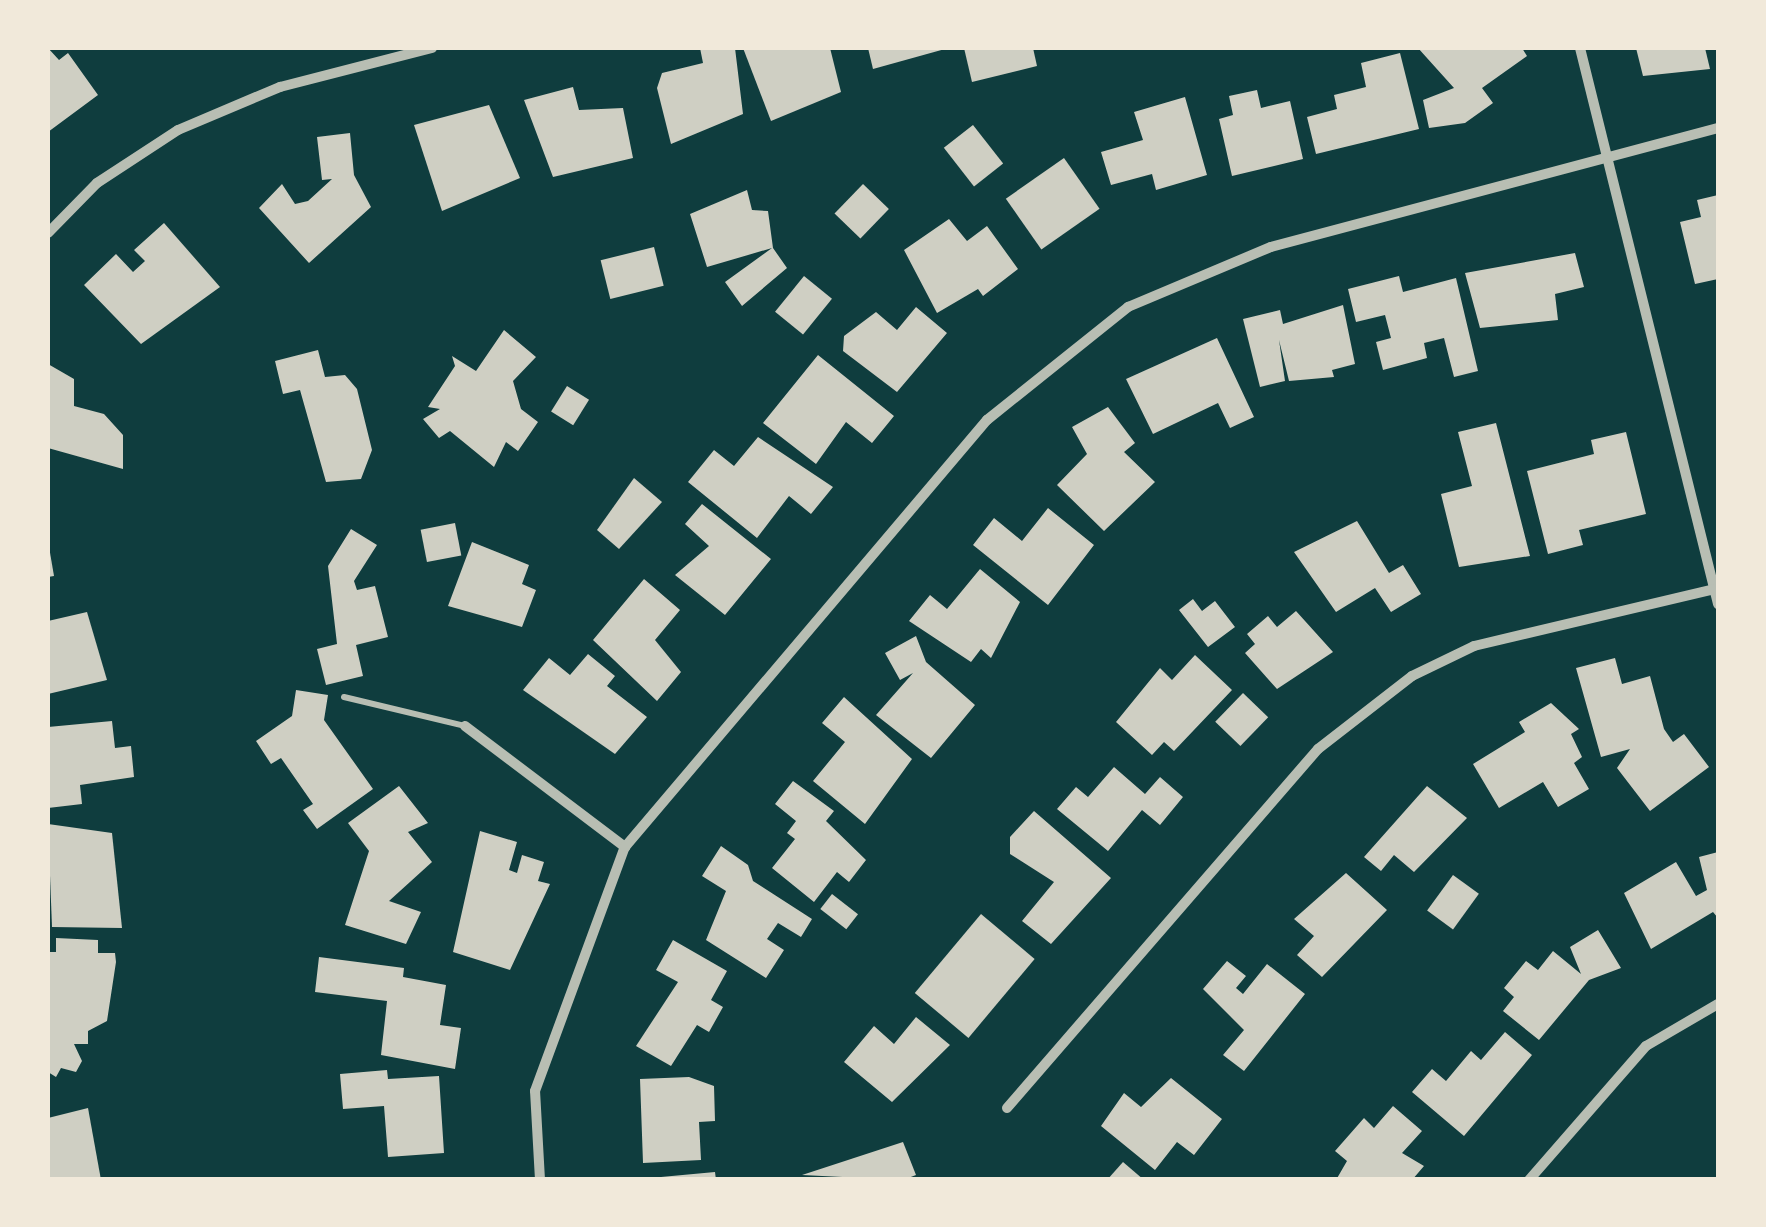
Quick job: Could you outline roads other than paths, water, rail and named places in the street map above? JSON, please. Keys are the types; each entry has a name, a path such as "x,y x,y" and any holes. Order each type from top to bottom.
{"street":[{"path":"48,233 97,183 178,130 280,88 432,48"},
{"path":"1580,48 1718,604"},
{"path":"540,1180 536,1091 625,847 987,420 1128,308 1271,247 1608,154 1718,128"},
{"path":"1007,1108 1318,749 1412,676 1474,646 1715,589"},
{"path":"464,726 625,847"},
{"path":"1529,1180 1646,1046 1718,1004"}],"lane":[{"path":"344,697 464,726"}]}
